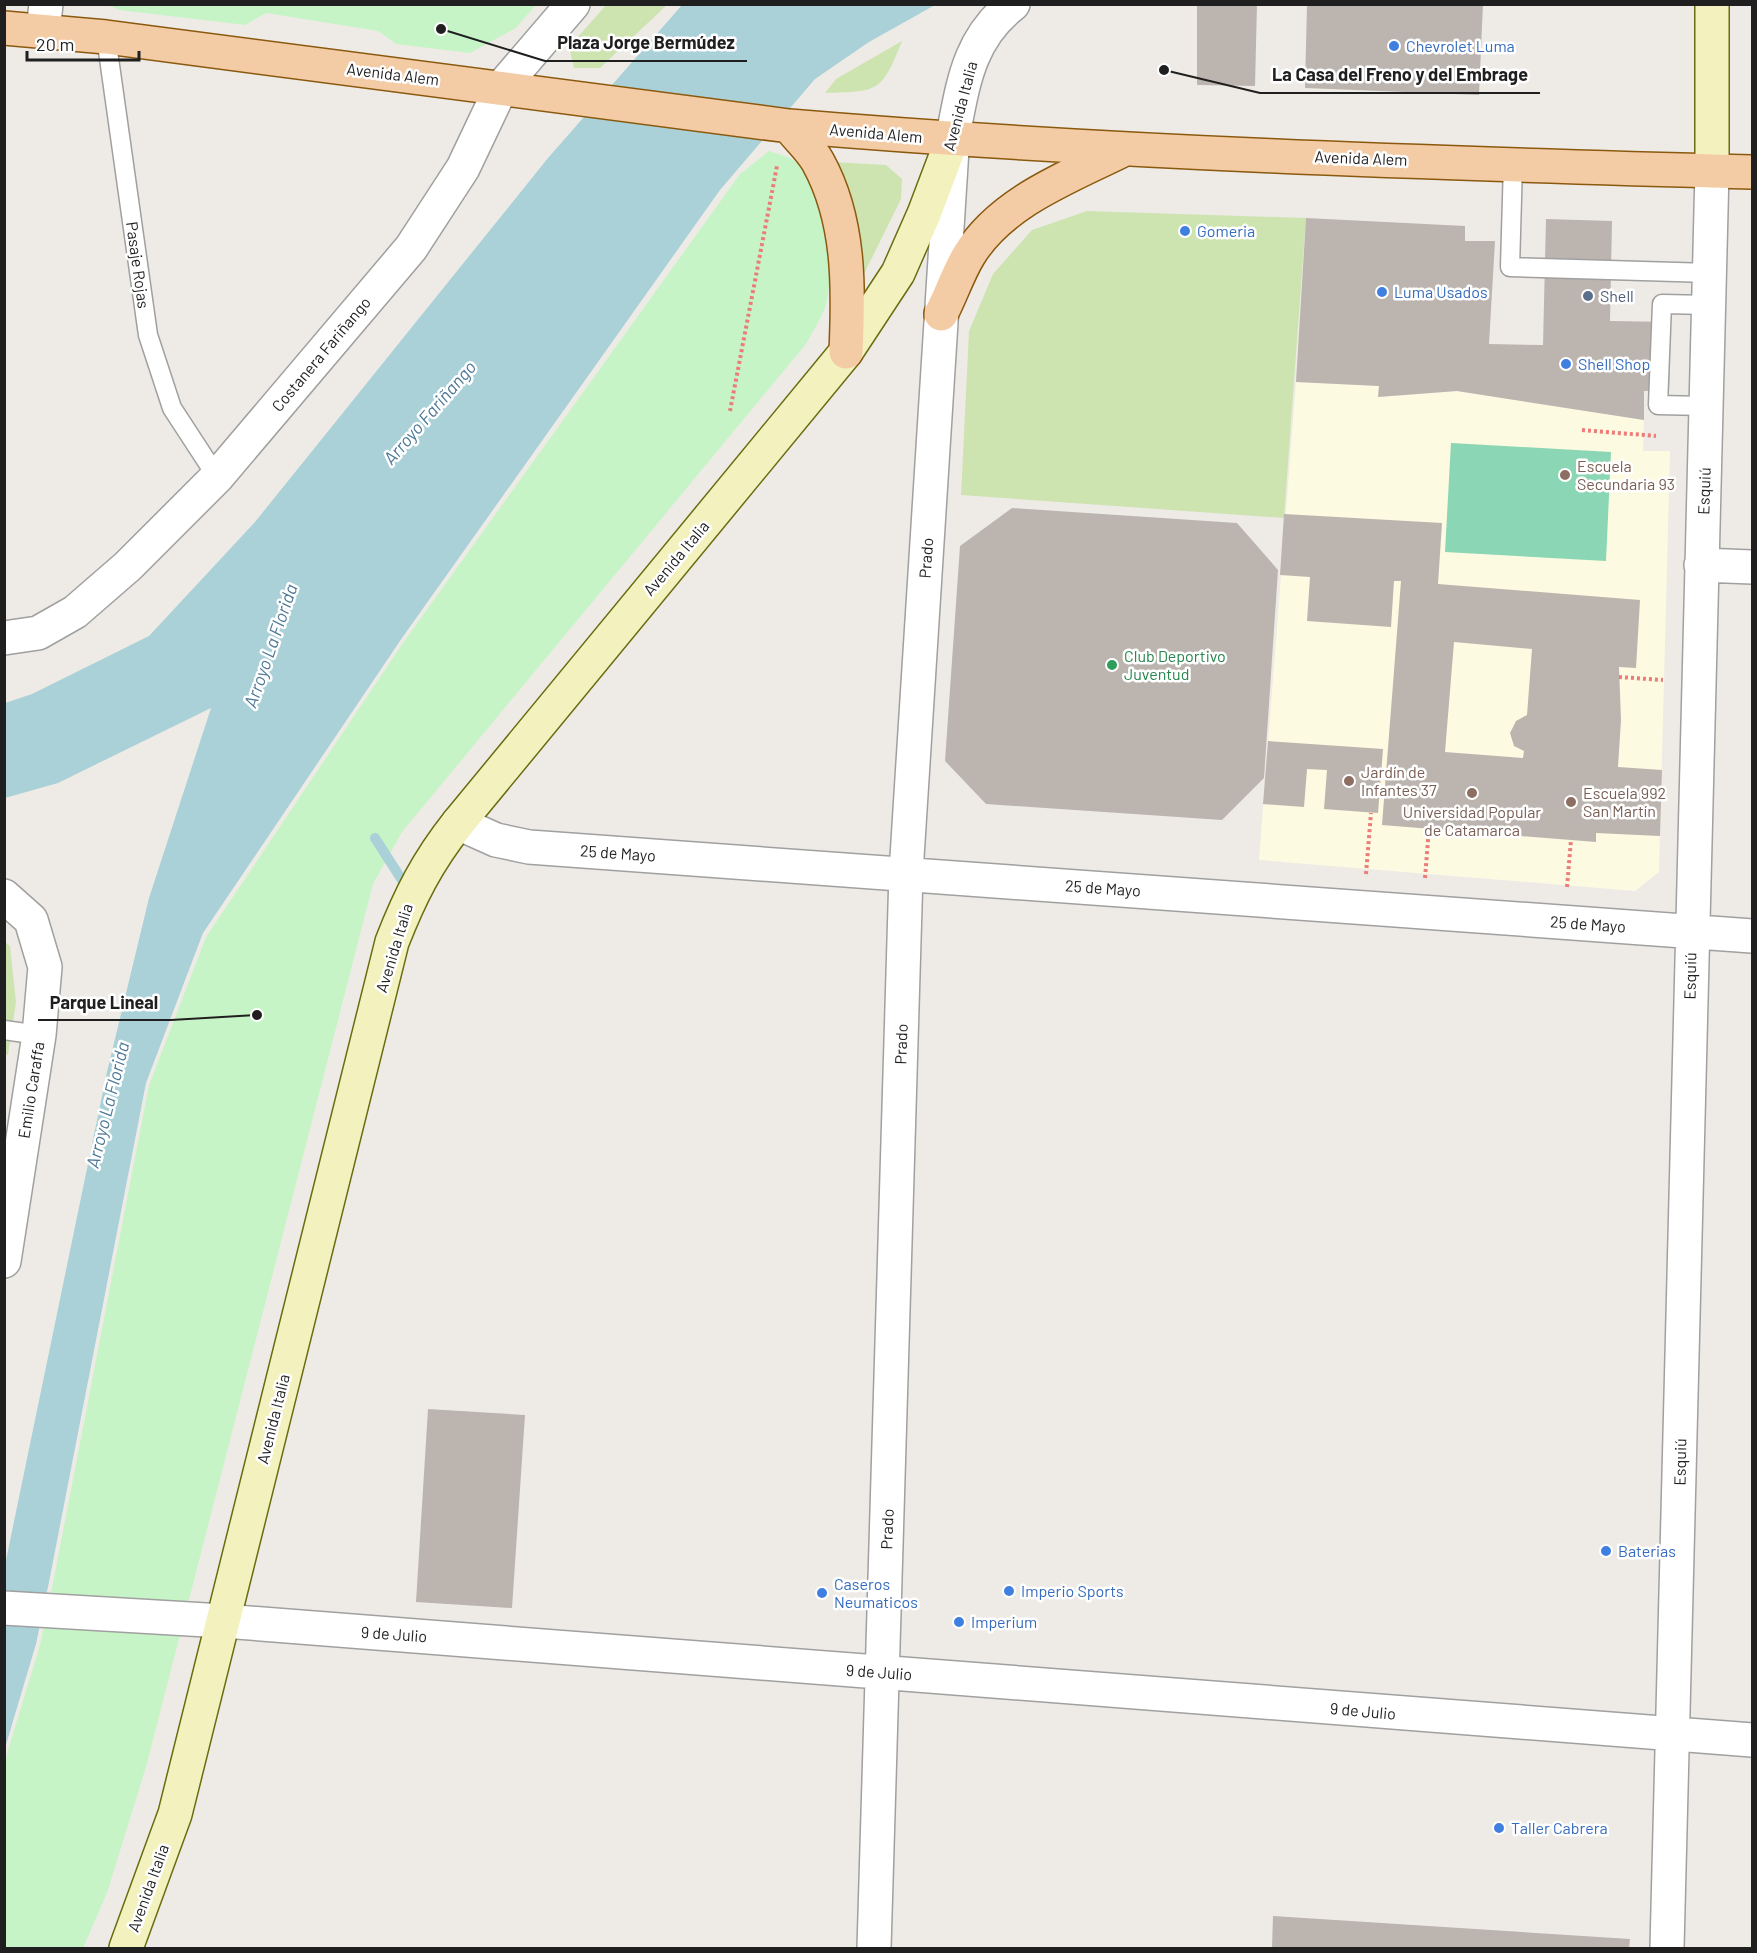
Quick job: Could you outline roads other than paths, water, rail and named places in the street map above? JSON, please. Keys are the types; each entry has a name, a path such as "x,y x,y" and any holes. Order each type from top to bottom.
{"main road":[{"name":"Esquiú","path":"1712,4 1712,171"},
{"name":"Avenida Alem","path":"4,28 45,18 106,38 789,126 952,140 1752,172"},
{"path":"789,126 817,160 837,203 848,273 846,352"},
{"name":"Avenida Italia","path":"126,1948 175,1814 392,942 411,893 458,822 846,352 898,273 924,214 952,140"},
{"path":"941,314 970,254 998,220 1037,194 1127,147"}],"street":[{"name":"Costanera Fariñango","path":"4,638 38,633 75,612 128,566 217,477 411,248 463,168 501,88 573,4"},
{"name":"Avenida Italia","path":"952,140 966,70 981,36 1013,4"},
{"name":"Prado","path":"874,1948 906,873 952,140"},
{"name":"Esquiú","path":"1667,1948 1712,171"},
{"path":"1701,565 1752,567"},
{"name":"25 de Mayo","path":"458,822 496,840 529,847 1752,936"},
{"name":"Emilio Caraffa","path":"4,896 31,920 45,967 39,1035 4,1261"},
{"name":"9 de Julio","path":"4,1608 223,1621 1674,1736 1752,1740"}],"lane":[{"name":"Pasaje Rojas","path":"106,38 148,335 172,408 217,477"},
{"path":"1513,164 1510,267 1710,273"},
{"path":"1705,421 1658,405 1662,304 1709,306"},
{"path":"4,1030 39,1035"}],"water":[{"path":"682,5 935,5 869,42 815,79 720,190 402,638 203,933 146,1083 36,1644 5,1748 5,1565 107,1072 149,898 211,708 58,783 5,798 5,703 32,694 149,636 255,522 548,158"}],"waterway":[{"path":"375,838 409,891"}],"place":[{"name":"Plaza Jorge Bermúdez","path":"441,29"},
{"name":"Chevrolet Luma","path":"1394,46"},
{"name":"La Casa del Freno y del Embrage","path":"1164,70"},
{"name":"Gomeria","path":"1185,231"},
{"name":"Luma Usados","path":"1382,292"},
{"name":"Shell","path":"1588,296"},
{"name":"Shell Shop","path":"1566,364"},
{"name":"Escuela Secundaria 93","path":"1565,475"},
{"name":"Club Deportivo Juventud","path":"1112,665"},
{"name":"Jardín de Infantes 37","path":"1349,781"},
{"name":"Universidad Popular de Catamarca","path":"1472,793"},
{"name":"Escuela 992 San Martín","path":"1571,802"},
{"name":"Parque Lineal","path":"257,1015"},
{"name":"Baterias","path":"1606,1551"},
{"name":"Imperio Sports","path":"1009,1591"},
{"name":"Caseros Neumaticos","path":"822,1593"},
{"name":"Imperium","path":"959,1622"},
{"name":"Taller Cabrera","path":"1499,1828"}],"water label":[{"name":"Arroyo Fariñango","path":"430,413"},
{"name":"Arroyo La Florida","path":"271,646"},
{"name":"Arroyo La Florida","path":"108,1105"}]}
